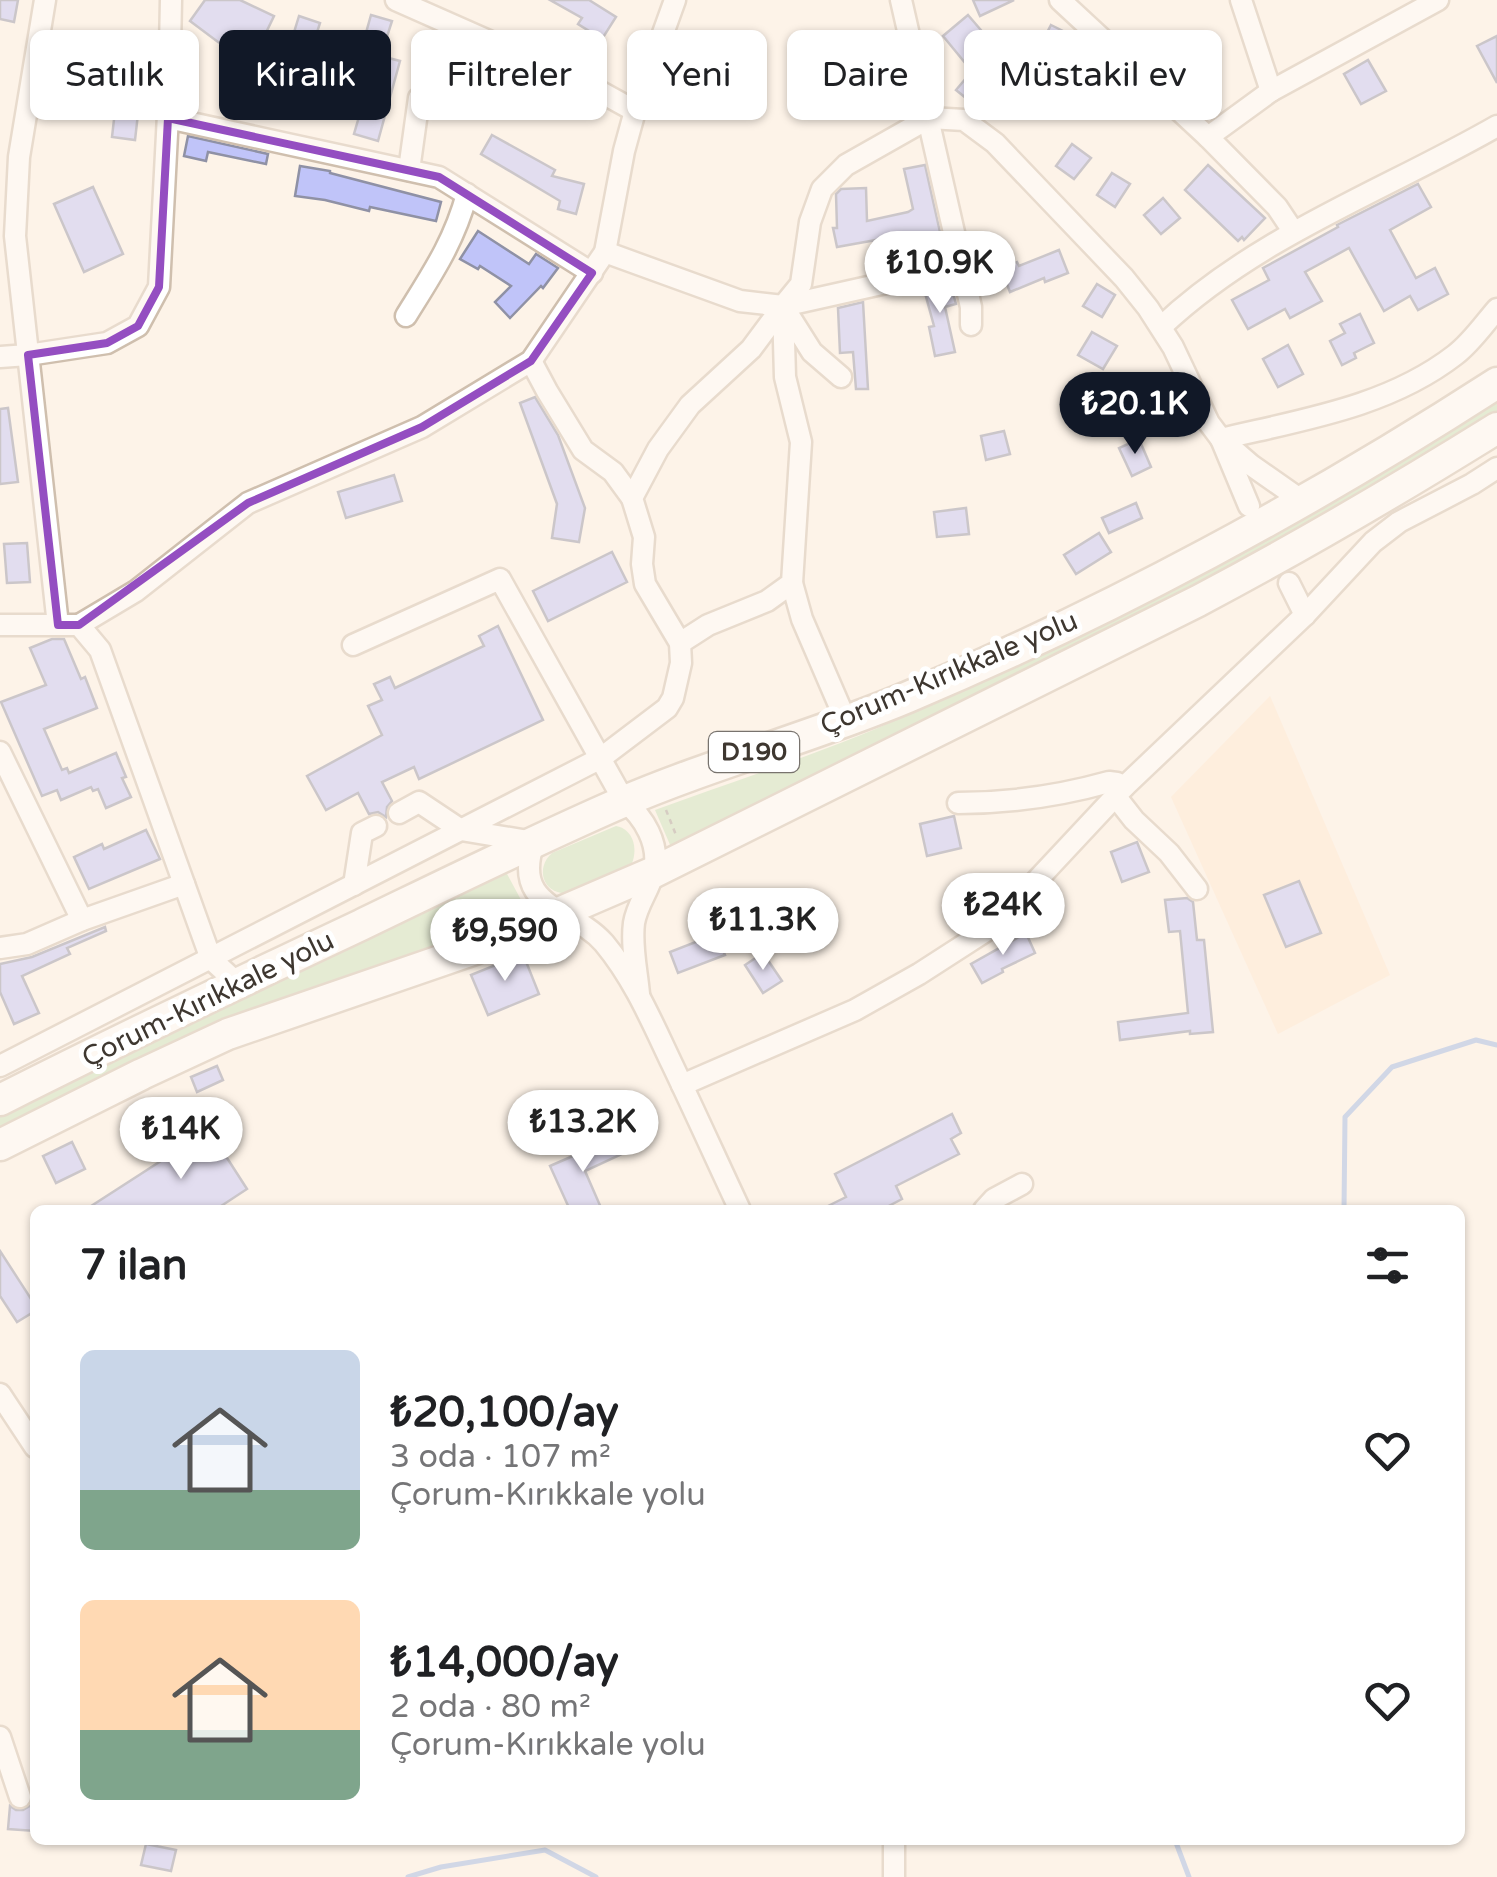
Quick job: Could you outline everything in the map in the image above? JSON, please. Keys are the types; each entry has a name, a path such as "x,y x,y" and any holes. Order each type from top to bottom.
{"highway":[{"name":"Çorum-Kırıkkale yolu","path":"0,1100 624,802 734,759 846,722 971,670 1207,553 1362,466 1497,382"},
{"name":"Çorum-Kırıkkale yolu","path":"0,1145 228,1034 474,949 654,872 1198,601 1370,506 1497,428"}],"street":[{"path":"45,0 18,158 15,236 28,355 68,625 100,650 211,959 238,984"},
{"path":"170,30 171,0"},
{"path":"664,30 675,0"},
{"path":"901,0 908,30"},
{"path":"1060,0 1208,137 1277,206 1292,232"},
{"path":"1241,0 1271,90"},
{"path":"1208,137 1271,90 1401,9 1438,0"},
{"path":"403,1 627,107"},
{"path":"944,119 964,120 995,143 1124,278 1161,327 1209,423 1221,439 1301,500"},
{"path":"0,357 107,343 138,326 159,286 168,120"},
{"path":"177,120 439,177 592,273"},
{"path":"409,170 416,120"},
{"path":"0,625 68,625 136,590 248,504 422,427 531,361 605,252 633,120"},
{"path":"632,498 658,449 690,405 751,349 800,284 810,222 822,189 846,166 926,120"},
{"path":"929,120 971,326"},
{"path":"1161,327 1191,298 1292,232 1497,126"},
{"path":"406,316 459,224 467,194"},
{"path":"605,252 740,302 784,306 960,261"},
{"path":"784,306 812,352 841,376"},
{"path":"784,306 785,376 801,442 792,583 802,619 846,722"},
{"path":"1221,439 1374,400 1458,354 1497,309"},
{"path":"0,1066 600,758 667,708 681,663 680,643 645,584 644,538 632,498 612,472 584,450 531,361"},
{"path":"1221,439 1249,506"},
{"path":"682,1085 856,1010 981,935 1007,914 1120,792 1305,615 1385,531 1497,468"},
{"path":"353,646 500,579 624,802 648,831 655,856 654,872 636,913 634,929 639,994"},
{"path":"680,643 708,624 766,601 792,583"},
{"path":"1290,583 1305,615"},
{"path":"0,752 82,920"},
{"path":"958,803 1024,800 1117,783 1134,820 1169,853 1197,889"},
{"path":"399,813 419,802 460,830 534,842 528,860 531,884 560,913 588,929 604,944 639,994 738,1205"},
{"path":"354,885 362,833 376,826"},
{"path":"0,948 28,944 82,920 184,884"},
{"path":"24,1054 38,1081"},
{"path":"989,1205 1022,1184"},
{"path":"0,1394 30,1439"},
{"path":"0,1737 20,1797"},
{"path":"894,1845 894,1877"}],"path":[{"path":"446,884 474,949"}],"highlighted area":[{"path":"168,118 439,177 592,273 531,361 422,427 248,503 79,625 58,625 28,355 107,343 138,326 159,287"}],"shaded area":[{"path":"1270,696 1390,975 1278,1034 1171,797"}],"green space":[{"path":"1497,398 1497,413 1418,463 1210,580 671,847 655,810 863,734 1003,669 1217,556"},
{"path":"616,826 627,831 633,840 632,863 569,893 548,886 543,873 552,853"},
{"path":"506,872 527,911 274,1004 0,1132 0,1116"}],"building":[{"path":"0,0 18,0 14,22 0,19"},
{"path":"205,0 240,0 274,16 267,30 219,30 219,43 190,21"},
{"path":"550,0 589,0 616,17 607,31 588,30 578,24 582,18"},
{"path":"973,0 1014,0 980,16"},
{"path":"371,15 392,21 389,30 367,30"},
{"path":"968,15 981,30 964,30 964,62 944,35"},
{"path":"299,16 320,23 318,30 295,30"},
{"path":"1497,36 1497,83 1477,46"},
{"path":"391,59 400,61 391,94"},
{"path":"1368,60 1386,91 1361,104 1344,74"},
{"path":"964,81 964,96 956,90"},
{"path":"114,120 137,120 135,140 112,137"},
{"path":"358,120 384,120 378,141 354,134"},
{"path":"492,135 555,170 552,176 584,184 576,214 558,209 560,201 481,154"},
{"path":"188,136 268,154 266,164 208,152 206,161 184,156"},
{"path":"1072,144 1091,158 1074,179 1056,166"},
{"path":"925,165 942,241 900,251 902,259 881,264 876,240 837,247 833,228 837,228 836,194 841,189 866,188 867,221 908,212 913,209 904,169"},
{"path":"1208,165 1265,218 1244,240 1242,237 1238,241 1185,190"},
{"path":"300,166 441,202 436,221 295,196"},
{"path":"1112,173 1130,184 1115,207 1097,195"},
{"path":"1418,184 1431,207 1390,230 1416,278 1435,268 1448,294 1418,310 1410,296 1384,311 1349,248 1305,272 1322,301 1290,318 1285,309 1248,329 1232,300 1269,280 1263,268"},
{"path":"93,187 123,254 84,272 54,204"},
{"path":"1163,198 1180,218 1161,234 1144,215"},
{"path":"478,231 529,264 536,254 558,268 543,288 510,318 495,302 511,286 480,266 478,269 460,259"},
{"path":"1059,250 1068,273 1010,292 1001,269"},
{"path":"949,279 956,304 945,307 955,352 935,356 929,327 934,326 923,286"},
{"path":"1097,284 1115,295 1102,317 1083,306"},
{"path":"863,302 868,389 856,389 853,352 840,353 838,308"},
{"path":"1360,314 1374,343 1354,353 1356,358 1342,365 1330,341 1345,333 1340,324"},
{"path":"1092,332 1117,346 1103,369 1078,355"},
{"path":"1288,345 1303,374 1278,387 1263,359"},
{"path":"535,397 558,435 585,508 579,542 552,538 557,504 520,403"},
{"path":"8,408 18,482 0,484 0,409"},
{"path":"1004,431 1010,454 986,460 981,436"},
{"path":"1139,439 1151,467 1132,476 1119,448"},
{"path":"394,475 402,501 346,518 338,492"},
{"path":"1136,503 1142,518 1109,533 1102,518"},
{"path":"966,508 969,534 937,537 934,512"},
{"path":"1099,533 1111,552 1076,574 1064,555"},
{"path":"27,543 30,582 7,583 4,544"},
{"path":"612,552 627,582 548,621 533,591"},
{"path":"498,626 543,720 419,779 414,767 382,782 392,801 386,817 378,812 369,814 358,793 326,810 307,776 382,735 368,706 382,700 374,684 390,677 395,688 484,646 479,636"},
{"path":"52,639 64,639 97,708 44,729 62,770 67,768 69,773 116,753 131,797 106,808 98,789 93,791 91,787 61,800 57,790 42,796 1,702 46,685 30,648"},
{"path":"954,816 961,848 927,856 920,824"},
{"path":"146,830 160,859 89,889 74,857 102,844 104,849"},
{"path":"1137,842 1149,872 1122,882 1111,852"},
{"path":"1299,881 1321,933 1286,947 1264,895"},
{"path":"1187,898 1193,902 1197,940 1204,940 1213,1032 1120,1040 1118,1022 1188,1013 1180,931 1169,932 1165,900"},
{"path":"105,927 106,931 67,948 70,954 22,976 39,1013 14,1024 0,992 0,964 32,957"},
{"path":"1026,933 1035,953 982,983 971,964"},
{"path":"716,934 725,955 678,973 670,952"},
{"path":"763,953 782,981 763,993 745,965"},
{"path":"523,954 539,994 488,1015 471,975"},
{"path":"217,1066 223,1080 197,1092 191,1077"},
{"path":"952,1114 961,1133 951,1139 959,1154 896,1186 902,1199 891,1205 830,1205 846,1197 835,1174"},
{"path":"209,1130 247,1189 223,1205 93,1205"},
{"path":"614,1138 622,1154 585,1171 600,1205 568,1205 550,1166"},
{"path":"72,1142 85,1169 56,1183 43,1156"},
{"path":"0,1251 30,1297 30,1314 17,1322 0,1296"},
{"path":"10,1806 23,1810 30,1806 30,1831 8,1829"},
{"path":"146,1845 176,1850 171,1871 141,1865"}],"waterway":[{"path":"1344,1205 1345,1117 1392,1067 1476,1040 1497,1045"},
{"path":"1177,1845 1189,1877"},
{"path":"408,1877 441,1867 545,1850 596,1877"}]}
